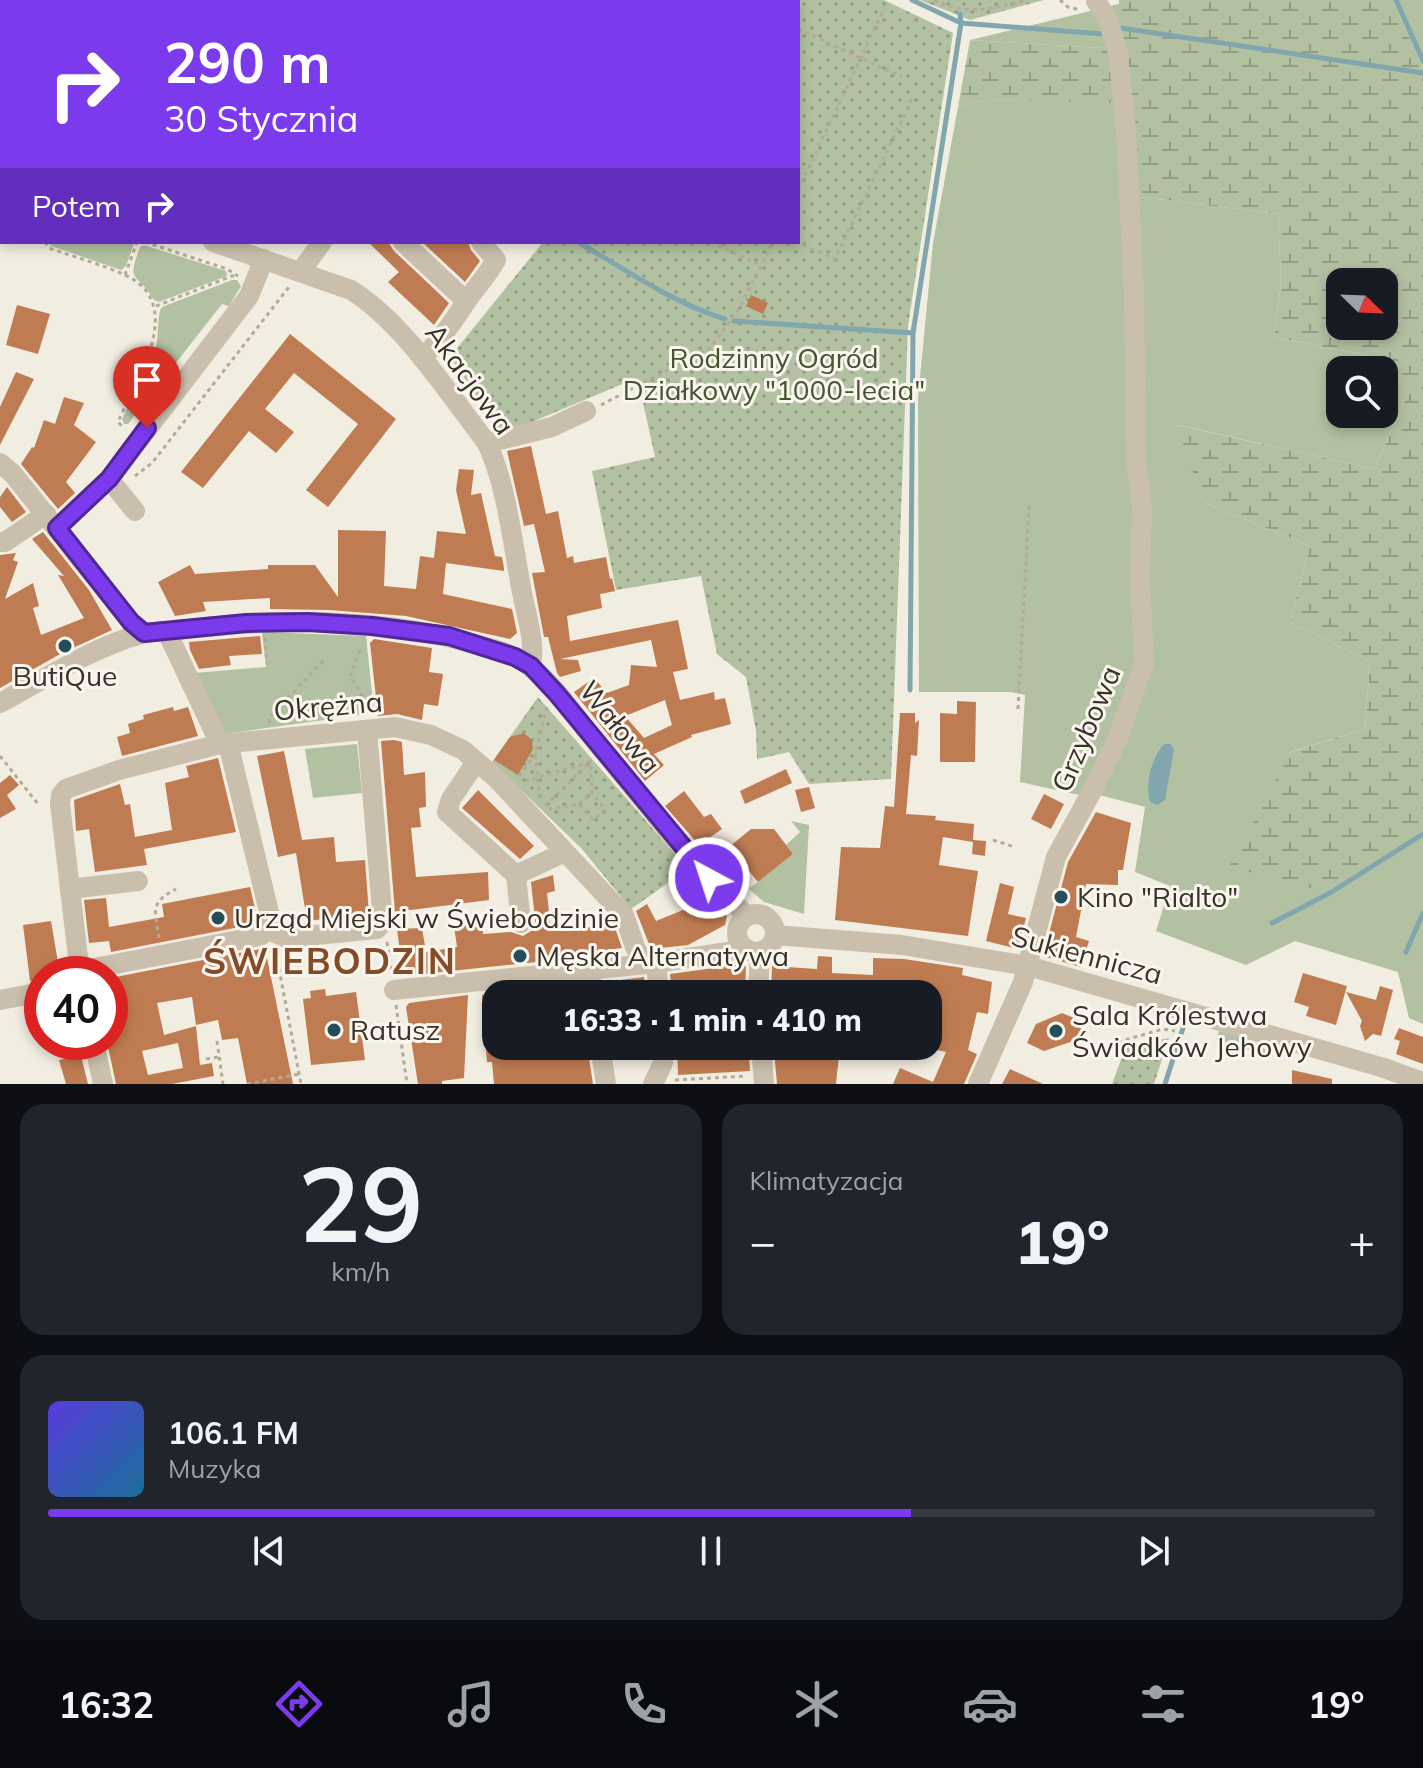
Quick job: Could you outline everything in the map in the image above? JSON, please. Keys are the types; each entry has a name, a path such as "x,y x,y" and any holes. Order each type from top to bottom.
{"street":[{"name":"Grzybowa","path":"978,1084 1028,966 1051,870 1118,738 1144,663 1140,579 1142,506 1136,462 1131,210 1120,66 1108,20 1096,1"},
{"name":"Akacjowa","path":"219,244 301,271 351,290 369,301 395,325 487,443 501,484 532,647 531,666"},
{"path":"301,271 321,244"},
{"path":"405,244 466,301"},
{"path":"422,358 443,338 496,260 483,244"},
{"path":"0,542 51,521 112,483 240,309 246,282 264,259"},
{"path":"487,443 552,427 586,411"},
{"path":"0,463 13,474 131,622 144,633"},
{"path":"112,483 135,511"},
{"name":"Wałowa","path":"0,703 111,644 144,633 263,623 372,626 449,636 515,657 531,666 694,862 747,916"},
{"path":"167,632 227,743 270,916 271,932"},
{"name":"Okrężna","path":"70,889 61,795 66,789 119,770 227,743 395,727 431,735 463,750 497,779 624,915 641,958 653,963"},
{"path":"128,961 271,932 286,938 377,929 382,925 384,916 367,730"},
{"path":"476,762 451,799 447,812 516,875 521,923"},
{"path":"516,875 565,852"},
{"path":"78,956 70,889 138,881"},
{"path":"394,990 653,963 754,950 769,947 775,935 771,920 760,914 747,916 740,924 738,936 739,942 754,950"},
{"name":"Sukiennicza","path":"775,935 902,945 1028,966 1381,1067 1423,1082"},
{"path":"754,950 757,980"},
{"path":"653,963 656,980"},
{"path":"586,968 589,980"},
{"path":"0,1000 24,995"},
{"path":"98,1060 103,1084"},
{"path":"602,1060 606,1084"},
{"path":"653,1084 663,1060"},
{"path":"762,1060 764,1080"}],"path":[{"path":"934,0 966,11 992,9 1026,0"},
{"path":"800,186 884,9"},
{"path":"800,30 902,77"},
{"path":"800,244 835,259 913,97"},
{"path":"46,244 49,248 125,275 139,285 154,307 157,324 154,341 118,422 131,429"},
{"path":"125,275 136,244"},
{"path":"151,244 227,269 246,282"},
{"path":"715,244 760,265"},
{"path":"586,411 710,348 739,309 772,244"},
{"path":"154,307 232,276 246,282"},
{"path":"112,483 142,472 152,463 282,295"},
{"path":"1018,709 1029,505"},
{"path":"263,623 267,663"},
{"path":"360,650 350,676 364,699"},
{"path":"271,729 269,718 325,659"},
{"path":"542,810 535,755 547,707"},
{"path":"535,755 514,784 592,760"},
{"path":"0,756 38,804"},
{"path":"579,804 593,820 605,809 592,793 592,760"},
{"path":"542,810 592,760"},
{"path":"542,810 579,804 592,793"},
{"path":"993,840 1015,847"},
{"path":"161,953 155,909 160,898 176,889"},
{"path":"271,932 301,1084"},
{"path":"1118,1042 1163,1029 1175,1031"},
{"path":"217,1041 223,1084"},
{"path":"206,1059 219,1057"},
{"path":"247,1084 299,1074"},
{"path":"680,1079 764,1080"}],"green space":[{"name":"Rodzinny Ogród Działkowy \"1000-lecia\"","path":"800,0 884,0 953,33 908,326 891,779 809,784 789,752 757,759 756,731 746,677 717,654 701,576 616,590 592,471 655,457 642,398 632,380 503,434 450,357 541,244 800,244"},
{"path":"920,0 1044,0 970,20"},
{"path":"1119,0 1393,0 1423,68 1423,834 1330,893 1229,867 1291,752 1365,729 1370,662 1290,622 1310,546 1203,502 1177,425 1374,469 1393,428 1398,428 1398,416 1408,394 1398,375 1398,356 1370,356 1274,337 1281,283 1278,214 1133,196 1121,103 986,100 958,107 970,40 1119,49"},
{"path":"1393,0 1423,0 1423,68"},
{"path":"1119,4 1120,49 970,40"},
{"path":"986,100 1122,102 1133,196 1278,214 1281,283 1274,337 1370,356 1326,356 1326,428 1393,428 1374,469 1178,425 1203,502 1310,546 1290,622 1370,662 1365,729 1290,752 1330,893 1423,834 1423,1024 1409,1018 1398,972 1295,941 1246,965 1156,931 1170,886 1135,872 1145,807 1092,793 1079,795 1020,782 1025,695 1011,692 919,692 918,398 933,243 958,107"},
{"path":"134,244 126,266 121,270 51,246"},
{"path":"144,245 226,271 227,276 159,302 154,300 134,273 140,247"},
{"path":"237,280 241,286 229,306 222,304 128,424 124,424 122,419 156,347 162,307"},
{"path":"1398,375 1408,394 1398,416"},
{"path":"262,632 366,636 374,713 224,734 194,673 266,667"},
{"path":"538,697 688,869 631,909 582,849 492,762"},
{"path":"357,744 362,793 313,798 305,749"},
{"path":"791,821 809,825 804,914 764,902 749,889 793,854 786,845 800,832"},
{"path":"1219,1031 1254,1041 1269,1056 1216,1040"},
{"path":"1169,1038 1154,1084 1112,1084 1126,1046"}],"water":[{"path":"1164,744 1171,744 1174,750 1165,800 1157,805 1150,802 1149,779"}],"building":[{"path":"370,244 389,244 449,303 434,325 388,282 399,272"},
{"path":"424,244 469,244 480,261 465,282"},
{"path":"751,295 768,303 763,314 746,306"},
{"path":"17,305 50,314 38,354 6,345"},
{"path":"290,334 396,419 328,507 306,490 358,424 294,373 265,409 294,432 276,453 249,431 203,488 181,472"},
{"path":"16,372 34,379 0,445 0,407"},
{"path":"64,397 84,403 74,425 96,442 66,482 75,493 58,509 21,464 34,448 44,420 55,424"},
{"path":"531,446 546,514 558,511 567,558 573,556 574,563 606,557 615,591 600,594 602,608 567,616 570,641 678,620 688,669 673,672 680,700 714,692 715,700 725,698 731,724 691,735 654,754 664,765 645,781 574,692 594,678 607,693 629,685 631,665 657,667 651,640 560,659 578,660 581,671 560,677 548,637 544,637 532,573 545,572 534,524 524,526 507,451","holes":["665,700 672,725 644,738 625,716"]},
{"path":"459,469 474,470 471,495 481,493 495,556 502,557 504,571 446,563 443,594 512,609 517,633 510,639 406,616 270,609 270,598 203,602 206,611 175,616 158,582 190,565 195,574 268,569 268,565 315,565 338,597 338,530 386,531 384,586 416,589 420,556 434,558 437,531 466,534 456,490"},
{"path":"7,487 26,512 12,522 0,507 0,497"},
{"path":"43,532 89,590 112,630 62,653 0,688 0,555 16,553 13,560 18,562 5,599 33,583 39,606 33,608 41,635 84,618 58,575 64,576 32,539"},
{"path":"260,636 262,654 229,656 231,665 199,669 190,650 189,642"},
{"path":"374,639 432,648 429,672 443,674 438,706 424,704 422,720 397,714 378,716 370,643"},
{"path":"957,701 976,702 975,762 940,762 940,713 957,714"},
{"path":"173,707 174,711 188,707 198,736 122,756 117,737 130,733 128,724 144,719 143,715"},
{"path":"900,713 915,713 915,723 919,720 917,756 911,755 906,814 974,824 973,840 986,841 985,856 972,854 973,842 943,837 939,865 978,871 968,936 835,920 841,847 880,848 885,806 894,807"},
{"path":"524,733 532,740 533,749 518,775 494,760 510,737"},
{"path":"381,741 402,742 404,775 425,772 426,807 419,808 421,827 411,828 416,877 488,872 489,900 395,912"},
{"path":"284,751 302,840 334,837 336,862 365,860 369,914 307,921 296,853 278,857 257,756"},
{"path":"218,758 236,832 144,849 147,865 95,872 89,829 76,831 74,800 120,784 125,805 130,804 135,837 172,830 165,783 189,777 186,766"},
{"path":"786,769 792,783 745,804 740,791"},
{"path":"10,775 19,785 7,795 16,809 0,818 0,783"},
{"path":"809,787 815,808 801,812 795,790"},
{"path":"478,790 534,846 520,859 462,808"},
{"path":"684,791 704,817 711,814 722,829 699,845 665,806"},
{"path":"1044,794 1064,804 1051,829 1031,819"},
{"path":"1096,812 1131,823 1123,870 1118,870 1118,885 1086,884 1076,937 1089,941 1081,967 1043,956 1068,862"},
{"path":"751,829 774,829 793,854 758,882 729,847"},
{"path":"553,875 555,891 547,893 551,931 614,925 622,948 576,954 576,958 403,976 397,929 422,928 426,952 457,947 454,926 483,924 483,934 511,932 523,936 536,928 531,882"},
{"path":"689,875 727,916 725,925 688,945 651,949 636,911 647,904 656,921 693,906 687,897 690,895 680,881"},
{"path":"1000,883 1014,887 1008,914 1026,918 1018,949 986,941"},
{"path":"250,887 257,917 255,924 111,952 109,941 89,943 84,900 106,898 109,927 164,917 162,904"},
{"path":"51,921 57,956 27,956 23,925"},
{"path":"265,948 293,1084 247,1084 238,1038 222,1040 218,1020 196,1025 192,997 157,1003 164,1035 196,1026 200,1065 212,1063 214,1076 172,1084 116,1084 111,1060 128,1060 128,975","holes":["178,1043 183,1068 148,1075 142,1051"]},
{"path":"818,956 832,957 832,973 873,975 873,958 904,959 963,968 962,975 992,982 988,1014 977,1012 968,1050 977,1054 964,1084 893,1084 900,1068 933,1082 946,1052 942,1051 942,980 772,980 772,966 817,969"},
{"path":"743,964 746,967 745,980 671,980 670,974"},
{"path":"1303,973 1347,986 1336,1025 1306,1016 1309,1007 1294,1002"},
{"path":"1380,986 1393,990 1381,1036 1373,1034 1365,1041 1360,1026 1362,1021 1346,992 1376,1000"},
{"name":"Ratusz","path":"325,989 326,996 356,992 365,1060 311,1065 303,999 311,998 310,991"},
{"path":"468,995 464,1078 442,1081 442,1084 418,1084 406,1007 409,1003"},
{"name":"Sala Królestwa Świadków Jehowy","path":"1062,1013 1084,1022 1076,1040 1044,1051 1027,1043 1036,1024"},
{"path":"1399,1028 1423,1037 1423,1064 1396,1054 1400,1041 1394,1039"},
{"path":"59,1060 82,1060 88,1084 66,1084"},
{"path":"589,1060 593,1084 494,1084 492,1062 487,1062"},
{"path":"677,1060 749,1060 750,1071 678,1075"},
{"path":"775,1060 839,1060 836,1084 777,1084"},
{"path":"1010,1069 1043,1084 1002,1084"},
{"path":"1292,1070 1332,1079 1332,1084 1292,1084"}],"waterway":[{"path":"912,0 961,23 1103,34"},
{"path":"1396,0 1423,61"},
{"path":"734,321 913,333 960,14"},
{"path":"1121,28 1423,73"},
{"path":"581,244 667,295 725,319"},
{"path":"910,690 913,333"},
{"path":"1272,923 1330,893 1423,834"},
{"path":"1406,952 1423,913"},
{"path":"1165,1084 1185,1022"}],"place":[{"name":"ButiQue","path":"65,646"},
{"name":"Kino \"Rialto\"","path":"1061,897"},
{"name":"Urząd Miejski w Świebodzinie","path":"218,918"},
{"name":"Męska Alternatywa","path":"520,956"},
{"name":"Ratusz","path":"334,1030"},
{"name":"Sala Królestwa Świadków Jehowy","path":"1056,1031"}],"district":[{"name":"ŚWIEBODZIN","path":"330,961"}],"route":[{"path":"147,428 109,479 57,528 131,622 144,633 246,623 308,622 372,626 449,636 515,657 531,666 557,694 709,878"}]}
